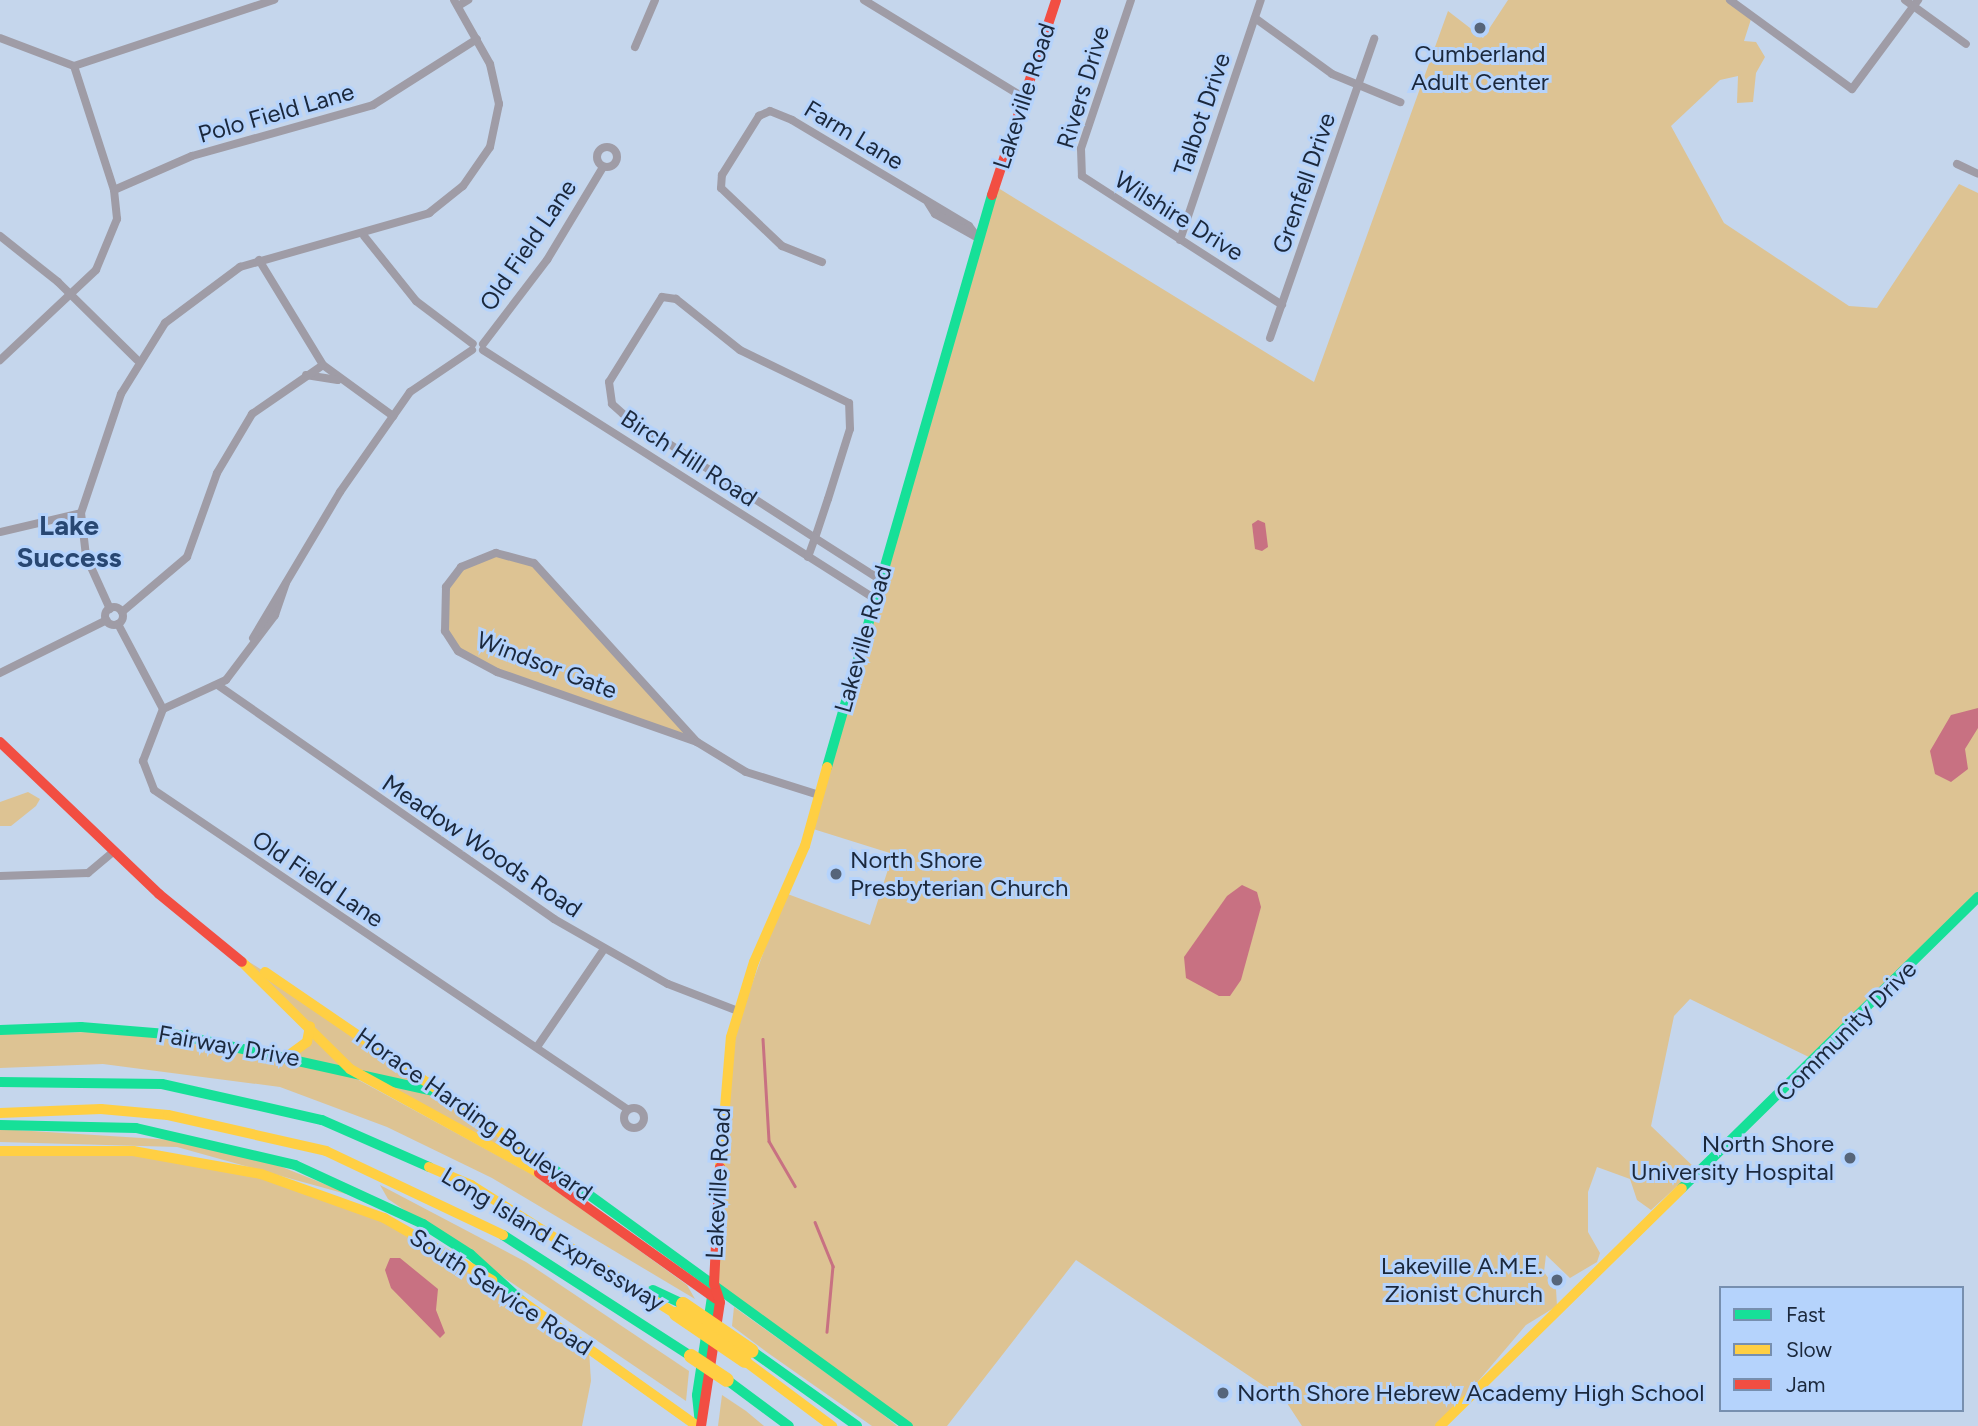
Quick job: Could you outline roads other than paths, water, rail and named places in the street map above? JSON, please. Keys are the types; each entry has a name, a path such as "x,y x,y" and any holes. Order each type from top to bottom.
{"main road":[{"name":"Lakeville Road","path":"700,1426 714,1293 722,1093 738,1011 819,795 978,238 1056,0"},
{"name":"Horace Harding Boulevard","path":"0,742 113,852 230,950 310,1026 350,1069 529,1166 714,1293"},
{"name":"Community Drive","path":"1440,1426 1978,897"},
{"name":"Horace Harding Boulevard","path":"230,950 453,1100 714,1293"},
{"path":"289,1055 307,1042 310,1026"},
{"name":"Fairway Drive","path":"0,1030 136,1030 289,1055 350,1069 453,1100"},
{"name":"Long Island Expressway","path":"0,1082 162,1084 311,1116 442,1170 680,1309 749,1356"},
{"name":"Long Island Expressway","path":"0,1113 102,1109 168,1115 326,1151 487,1225 691,1356 789,1426"},
{"path":"0,1125 146,1129 295,1165 372,1196 432,1230 523,1302"},
{"name":"South Service Road","path":"0,1151 133,1151 282,1180 413,1233 523,1302 700,1426"},
{"path":"714,1293 908,1426"},
{"path":"749,1356 832,1426"},
{"path":"749,1356 857,1426"}],"street":[{"path":"0,38 74,66 274,0"},
{"path":"107,620 110,609 86,556 81,513 136,360 192,298 259,260 364,236 442,205 489,147 499,104 477,39 456,3 468,0"},
{"path":"635,47 655,0"},
{"path":"864,0 1023,97"},
{"name":"Rivers Drive","path":"1090,183 1079,159 1131,0"},
{"name":"Talbot Drive","path":"1180,240 1261,0"},
{"path":"1730,0 1852,89 1916,3"},
{"path":"1905,0 1916,3 1966,44"},
{"path":"1255,19 1356,87 1400,102"},
{"name":"Polo Field Lane","path":"114,190 192,156 373,105 477,39"},
{"name":"Grenfell Drive","path":"1270,338 1374,39"},
{"path":"0,360 110,249 117,219 114,190 74,66"},
{"name":"Farm Lane","path":"822,262 782,246 721,188 722,175 759,116 779,113 928,203 935,214 978,238"},
{"path":"1957,164 1978,174"},
{"name":"Old Field Lane","path":"483,347 547,260 603,167"},
{"name":"Wilshire Drive","path":"1090,183 1282,304"},
{"path":"0,236 69,293 136,360"},
{"path":"364,236 416,301 473,347"},
{"path":"259,260 323,365 393,416"},
{"path":"808,557 815,538 850,429 849,403 740,350 665,296 606,392 623,414 815,538 879,579"},
{"path":"0,673 107,620 118,624 163,709 219,686 250,646 286,583 393,416 424,379 473,347 483,347"},
{"name":"Birch Hill Road","path":"483,347 874,598"},
{"path":"118,624 122,612 187,556 217,473 246,422 303,376 323,365"},
{"path":"303,376 345,382"},
{"path":"0,532 81,513"},
{"name":"Windsor Gate","path":"697,742 525,557 488,554 453,575 442,615 449,638 466,657 697,742 758,777 819,795"},
{"path":"110,609 122,612"},
{"name":"Meadow Woods Road","path":"219,686 419,831 604,949 676,988 738,1011"},
{"name":"Old Field Lane","path":"163,709 143,761 162,800 537,1047 627,1110"},
{"path":"0,876 88,873 113,852"},
{"path":"537,1047 604,949"}],"waterway":[{"path":"763,1039 769,1141 795,1186"},
{"path":"815,1222 833,1266 827,1332"}],"place":[{"name":"Cumberland Adult Center","path":"1480,28"},
{"name":"North Shore Presbyterian Church","path":"836,874"},
{"name":"North Shore University Hospital","path":"1850,1158"},
{"name":"Lakeville A.M.E. Zionist Church","path":"1557,1280"},
{"name":"North Shore Hebrew Academy High School","path":"1223,1393"}],"district":[{"name":"Lake Success","path":"69,541"}]}
